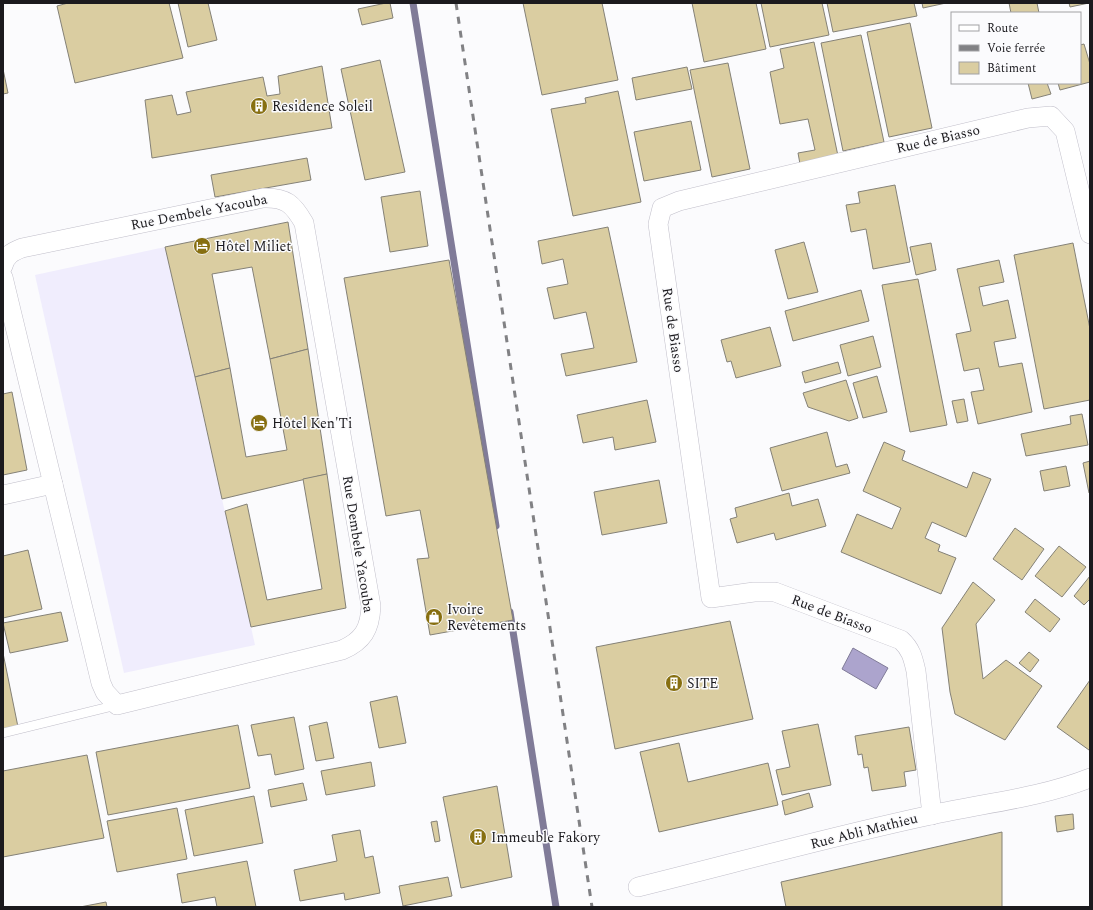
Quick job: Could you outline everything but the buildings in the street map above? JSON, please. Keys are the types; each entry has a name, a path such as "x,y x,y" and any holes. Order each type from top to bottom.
{"street":[{"name":"Rue de Biasso","path":"932,815 916,671 913,655 908,646 901,640 775,592 754,592 711,598 658,224 662,208 679,201 1028,118 1051,116 1065,131 1090,234"},
{"name":"Rue Dembele Yacouba","path":"6,258 22,248 263,198 274,198 289,202 297,211 304,223 369,598 370,619 364,634 355,644 342,650 117,705"},
{"path":"3,277 101,682 105,692 117,705"},
{"path":"3,495 53,484"},
{"name":"Rue Abli Mathieu","path":"638,887 932,815 1008,802 1062,788 1090,778"}],"lane":[{"path":"3,733 117,705"}],"shaded area":[{"path":"165,247 255,645 124,673 35,275"},
{"path":"853,648 888,668 876,689 842,669"}],"waterway":[{"path":"413,3 496,526"},
{"path":"510,612 556,907"}],"railway":[{"path":"456,3 592,907"}],"place":[{"name":"Residence Soleil","path":"259,106"},
{"name":"Hôtel Miliet","path":"202,246"},
{"name":"Hôtel Ken'Ti","path":"259,423"},
{"name":"Ivoire Revêtements","path":"434,617"},
{"name":"SITE","path":"674,683"},
{"name":"Immeuble Fakory","path":"478,837"}]}
